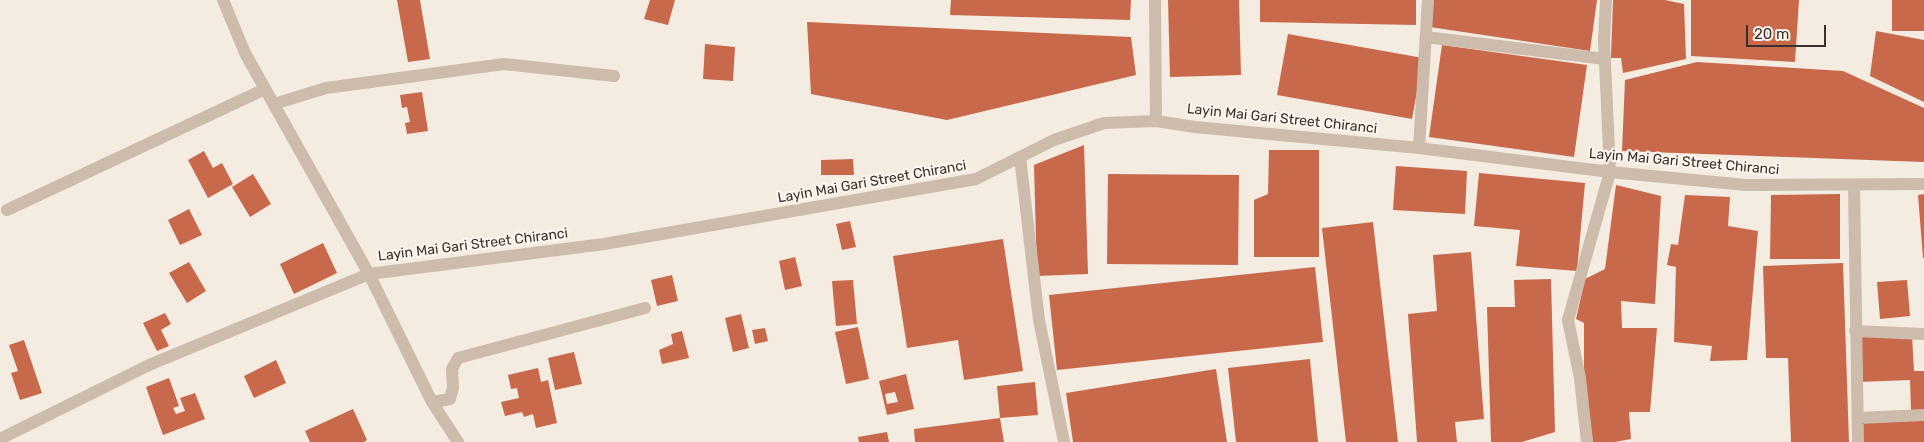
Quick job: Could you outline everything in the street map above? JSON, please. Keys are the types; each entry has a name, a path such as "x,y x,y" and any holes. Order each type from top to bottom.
{"street":[{"path":"223,0 245,53 369,274 432,402 458,442"},
{"path":"1155,0 1156,121"},
{"path":"1419,148 1428,0"},
{"path":"1587,442 1580,378 1568,320 1610,172 1605,59 1606,0"},
{"path":"1426,37 1605,59"},
{"path":"274,104 326,88 504,64 614,76"},
{"path":"7,210 265,89"},
{"name":"Layin Mai Gari Street Chiranci","path":"0,439 149,365 369,274 604,244 976,179 1054,140 1104,123 1156,121 1419,148 1610,172 1746,185 1924,184"},
{"path":"1020,157 1039,320 1064,442"},
{"path":"1854,185 1858,442"},
{"path":"432,402 450,400 454,388 452,369 458,358 645,308"},
{"path":"1855,331 1924,334"},
{"path":"1858,418 1924,415"}],"building":[{"path":"397,0 420,0 430,59 408,62"},
{"path":"650,0 675,0 668,25 644,19"},
{"path":"951,0 1131,0 1130,20 950,15"},
{"path":"1168,0 1239,0 1241,75 1170,77"},
{"path":"1260,0 1416,0 1416,25 1260,22"},
{"path":"1434,0 1597,0 1590,51 1430,27"},
{"path":"1613,0 1665,0 1684,4 1686,59 1623,73 1621,58 1611,58"},
{"path":"1691,0 1799,0 1795,62 1691,56"},
{"path":"1892,0 1924,0 1924,31 1892,31"},
{"path":"807,22 1131,37 1136,75 947,120 811,94"},
{"path":"1876,31 1924,40 1924,102 1870,76"},
{"path":"1288,34 1423,58 1412,119 1277,95"},
{"path":"705,44 735,47 733,81 703,79"},
{"path":"1442,45 1587,65 1574,157 1429,137"},
{"path":"1697,62 1843,71 1924,108 1924,162 1622,151 1625,80"},
{"path":"422,92 428,131 407,134 405,123 410,122 407,107 402,108 400,95"},
{"path":"1084,145 1088,274 1037,276 1034,165"},
{"path":"1269,150 1319,150 1319,257 1254,257 1254,200 1268,194"},
{"path":"204,151 213,168 222,163 233,184 208,198 188,160"},
{"path":"853,159 854,175 821,175 821,160"},
{"path":"1396,166 1467,171 1465,214 1393,210"},
{"path":"1479,173 1585,183 1577,271 1516,266 1520,230 1474,226"},
{"path":"253,174 271,204 250,217 232,187"},
{"path":"1108,174 1239,175 1238,265 1107,264"},
{"path":"1616,185 1661,196 1655,304 1621,301 1622,328 1657,328 1650,412 1629,412 1631,439 1615,442 1593,442 1584,378 1584,323 1576,319 1585,279 1605,269"},
{"path":"1840,194 1840,259 1770,259 1771,195"},
{"path":"1924,194 1924,258 1923,258 1918,195"},
{"path":"1685,195 1730,197 1728,226 1758,231 1747,360 1710,361 1712,346 1674,342 1676,267 1667,265 1671,244 1678,245"},
{"path":"189,209 202,235 180,245 168,220"},
{"path":"850,221 856,247 842,250 836,224"},
{"path":"1373,222 1398,442 1346,442 1322,228"},
{"path":"1003,239 1023,371 964,380 958,340 907,348 893,256"},
{"path":"323,243 337,273 294,294 280,264"},
{"path":"1471,252 1484,419 1455,422 1457,442 1417,442 1408,314 1437,311 1433,255"},
{"path":"795,257 802,286 785,290 779,261"},
{"path":"189,262 206,291 187,303 169,273"},
{"path":"1843,263 1849,442 1791,442 1788,358 1766,358 1763,266"},
{"path":"1315,267 1323,342 1057,370 1049,295"},
{"path":"672,275 678,301 657,306 651,280"},
{"path":"1551,279 1555,432 1522,442 1491,442 1487,307 1515,307 1514,280"},
{"path":"853,280 857,324 836,326 832,281"},
{"path":"1907,280 1910,316 1880,319 1877,282"},
{"path":"165,313 171,324 161,330 169,346 157,351 143,323"},
{"path":"741,314 749,348 733,352 725,318"},
{"path":"858,327 869,379 846,384 835,332"},
{"path":"765,328 768,341 755,344 752,330"},
{"path":"682,331 689,358 662,364 659,350 673,344 671,334"},
{"path":"1912,335 1914,371 1924,371 1924,410 1911,410 1910,380 1859,382 1857,337"},
{"path":"24,340 42,393 20,400 11,373 18,371 9,345"},
{"path":"574,352 582,384 555,390 548,358"},
{"path":"1310,359 1318,442 1236,442 1228,368"},
{"path":"276,360 286,383 254,398 244,376"},
{"path":"538,368 541,382 548,380 557,423 536,428 533,414 524,417 522,412 505,416 501,402 519,398 517,388 511,389 508,375"},
{"path":"1216,369 1227,442 1073,442 1066,393"},
{"path":"906,374 914,409 887,415 879,381","holes":["895,392 898,402 887,404 885,394"]},
{"path":"169,378 179,406 173,408 176,414 185,411 180,398 195,393 205,419 163,435 146,387"},
{"path":"1035,382 1038,415 1000,418 997,386"},
{"path":"353,409 367,440 364,442 310,442 305,431"},
{"path":"1000,418 1004,442 915,442 914,429"},
{"path":"1861,420 1924,420 1924,442 1861,442"},
{"path":"887,432 889,442 859,442 858,437"}]}
